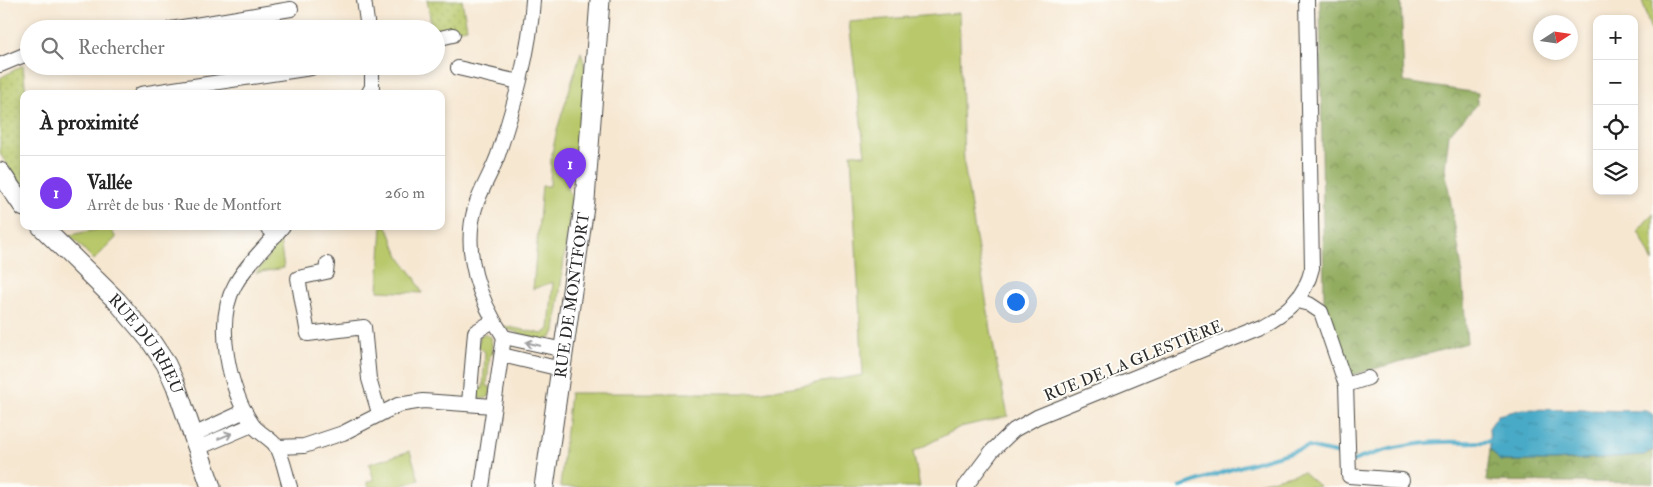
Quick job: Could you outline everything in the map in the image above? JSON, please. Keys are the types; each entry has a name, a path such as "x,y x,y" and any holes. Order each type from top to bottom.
{"main road":[{"name":"RUE DE MONTFORT","path":"544,487 587,181 600,0"},
{"path":"0,172 20,201"},
{"name":"RUE DU RHEU","path":"45,230 117,301 150,340 166,364 196,441 211,487"}],"street":[{"path":"364,0 367,20"},
{"path":"533,0 532,28 519,82 499,153 476,207 472,225 471,263 493,322 504,337 564,350"},
{"name":"RUE DE LA GLESTIÈRE","path":"971,485 998,446 1014,430 1037,417 1261,326 1285,313 1297,301 1308,283 1312,268 1307,0"},
{"path":"225,20 291,9"},
{"path":"445,37 453,35"},
{"path":"0,65 20,57"},
{"path":"458,68 519,82"},
{"path":"186,90 271,75"},
{"path":"370,90 372,75"},
{"path":"274,230 234,286 228,304 225,333 228,360 245,411 252,425 276,447 290,487"},
{"path":"327,264 326,272 298,278 308,334 364,326 369,379 379,413"},
{"path":"1297,301 1309,304 1321,312 1346,385 1349,476 1402,480"},
{"path":"469,403 476,332 493,322"},
{"path":"482,487 504,337"},
{"path":"502,355 561,369"},
{"path":"1346,385 1368,378"},
{"path":"276,447 304,446 343,433 398,405 424,401 493,406"},
{"path":"196,441 245,411"},
{"path":"196,441 252,425"}],"green space":[{"path":"427,0 462,0 467,28 445,32 445,20 430,20"},
{"path":"1320,0 1401,0 1404,82 1478,93 1477,105 1449,134 1445,168 1461,263 1467,343 1352,375 1324,301"},
{"path":"1642,0 1653,0 1653,38"},
{"path":"959,13 964,164 995,355 1008,416 960,427 913,452 920,487 560,487 570,393 757,393 863,375 851,153 865,155 849,22"},
{"path":"581,52 585,66 579,149 576,153 573,151 567,190 571,194 570,212 555,331 552,337 544,341 506,329 504,326 543,334 549,329 553,282 533,289 542,186 550,186 551,158 557,130"},
{"path":"20,67 20,75 24,75 26,90 20,90 20,183 0,154 0,78"},
{"path":"1653,213 1653,262 1638,231"},
{"path":"94,230 111,230 116,238 94,260 70,235"},
{"path":"382,230 389,230 399,256 415,278 422,293 378,291"},
{"path":"280,241 284,268 256,273"},
{"path":"484,334 491,337 493,354 490,354 487,386 491,387 490,396 484,399 476,397 476,384 483,389 485,352 478,346 480,336"},
{"path":"1490,449 1501,461 1554,461 1644,455 1653,450 1653,483 1486,481"},
{"path":"410,451 419,480 398,487 369,487 367,482 374,480 369,464"},
{"path":"1303,472 1320,487 1243,487"}],"water":[{"path":"1523,409 1647,411 1653,414 1653,450 1644,455 1554,461 1500,461 1490,449 1489,428 1498,415"}],"waterway":[{"path":"1353,461 1386,450 1420,444 1492,441"},
{"path":"1180,487 1232,469 1308,447 1340,454"}],"place":[{"name":"Vallée","path":"570,189"}]}
